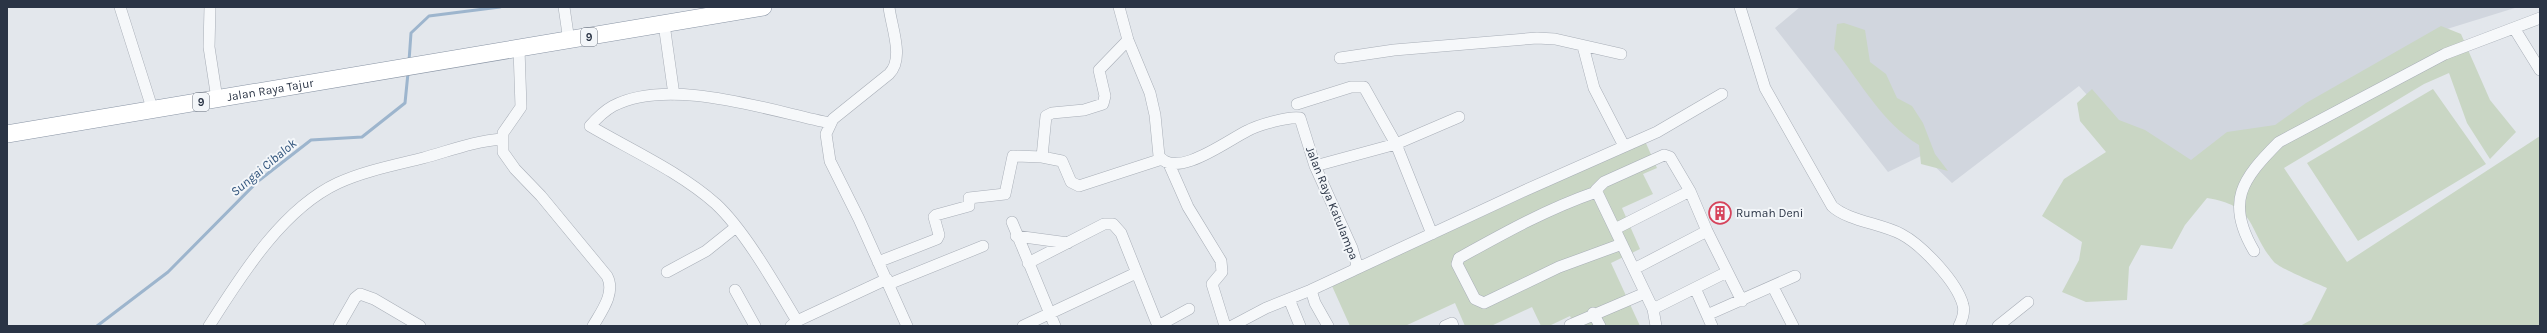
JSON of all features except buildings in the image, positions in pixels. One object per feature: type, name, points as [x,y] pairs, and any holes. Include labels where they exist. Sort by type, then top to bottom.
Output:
[{"type":"highway","name":"9","points":[[519,49],[762,7]]},
{"type":"highway","name":"Jalan Raya Tajur","points":[[7,134],[519,49]]},
{"type":"street","points":[[120,7],[152,111]]},
{"type":"street","points":[[210,7],[209,47],[217,99]]},
{"type":"street","points":[[564,7],[570,41]]},
{"type":"street","points":[[889,7],[896,50],[896,65],[889,74],[830,123],[826,134],[830,161],[888,282],[907,326]]},
{"type":"street","points":[[1119,7],[1128,40],[1150,93],[1155,115],[1158,152],[1165,162],[1188,207],[1221,261],[1222,272],[1212,284],[1225,326]]},
{"type":"street","points":[[1740,7],[1765,88],[1831,204],[1841,212],[1900,233],[1915,243],[1942,271],[1959,297],[1963,309],[1959,326]]},
{"type":"street","points":[[2254,251],[2238,218],[2241,190],[2260,161],[2279,142],[2445,54],[2540,18]]},
{"type":"street","points":[[664,24],[674,95]]},
{"type":"street","points":[[2514,28],[2540,70]]},
{"type":"street","points":[[1340,58],[1379,51],[1522,38],[1546,38],[1621,54]]},
{"type":"street","points":[[1042,157],[1046,116],[1052,113],[1091,109],[1103,104],[1105,96],[1099,70],[1128,40]]},
{"type":"street","points":[[1583,46],[1594,88],[1624,146]]},
{"type":"street","points":[[519,49],[521,107],[505,129],[502,139],[503,152],[509,161],[541,196],[609,280],[608,297],[593,326]]},
{"type":"street","points":[[1297,104],[1351,87],[1362,86],[1396,144],[1432,234]]},
{"type":"street","points":[[1356,269],[1657,132],[1722,94]]},
{"type":"street","points":[[830,123],[732,100],[674,95],[628,100],[607,110],[590,126],[691,186],[717,205],[736,227],[794,323],[888,282],[984,246]]},
{"type":"street","name":"Jalan Raya Katulampa","points":[[1165,162],[1178,164],[1199,157],[1254,128],[1298,117],[1301,118],[1315,166],[1353,253],[1356,269],[1232,326]]},
{"type":"street","points":[[1315,166],[1396,144],[1459,117]]},
{"type":"street","points":[[209,326],[265,245],[293,216],[327,189],[364,174],[469,143],[502,139]]},
{"type":"street","points":[[1656,326],[1653,309],[1596,192],[1597,186],[1604,182],[1666,154],[1672,160],[1690,191],[1707,231],[1742,301]]},
{"type":"street","points":[[878,262],[937,239],[939,235],[936,215],[969,206],[969,198],[1005,194],[1013,156],[1042,157],[1062,161],[1071,182],[1080,186],[1092,184],[1165,162]]},
{"type":"street","points":[[1615,229],[1690,191]]},
{"type":"street","points":[[1596,192],[1555,207],[1513,228],[1459,258],[1458,264],[1476,299],[1484,303],[1559,266],[1622,244]]},
{"type":"street","points":[[1012,222],[1016,236],[1055,326]]},
{"type":"street","points":[[1028,263],[1068,244],[1104,224],[1112,224],[1119,229],[1158,326],[1189,308]]},
{"type":"street","points":[[666,272],[706,251],[736,227]]},
{"type":"street","points":[[1634,269],[1707,231]]},
{"type":"street","points":[[1016,236],[1068,244]]},
{"type":"street","points":[[1653,309],[1727,272]]},
{"type":"street","points":[[1023,326],[1136,273]]},
{"type":"street","points":[[1707,315],[1742,301],[1795,276]]},
{"type":"street","points":[[1773,287],[1793,326]]},
{"type":"street","points":[[1695,288],[1712,326]]},
{"type":"street","points":[[735,290],[755,326]]},
{"type":"street","points":[[1311,290],[1328,326]]},
{"type":"street","points":[[1570,325],[1594,313],[1644,293]]},
{"type":"street","points":[[339,326],[360,294],[374,299],[420,326]]},
{"type":"street","points":[[1288,299],[1300,326]]},
{"type":"street","points":[[1998,326],[2028,302]]},
{"type":"street","points":[[1594,313],[1600,326]]},
{"type":"shaded area","points":[[1800,7],[2518,7],[2447,29],[2269,135],[2165,182],[2079,86],[1952,183],[1923,155],[1888,172],[1775,28]]},
{"type":"green space","points":[[1844,23],[1865,30],[1870,62],[1886,74],[1897,98],[1912,106],[1923,123],[1935,154],[1948,171],[1921,164],[1919,145],[1894,125],[1872,101],[1834,49],[1837,24]]},
{"type":"green space","points":[[2441,26],[2461,34],[2490,100],[2516,132],[2490,159],[2467,123],[2449,73],[2424,84],[2284,168],[2347,262],[2540,136],[2540,326],[2300,326],[2311,320],[2327,288],[2291,272],[2274,262],[2265,250],[2250,221],[2243,213],[2235,207],[2223,202],[2207,198],[2185,225],[2172,249],[2141,245],[2129,267],[2127,300],[2086,302],[2062,292],[2079,260],[2082,242],[2042,216],[2064,179],[2106,152],[2080,121],[2077,103],[2092,89],[2119,120],[2145,130],[2191,160],[2227,132],[2275,125],[2306,103]]},
{"type":"green space","points":[[2433,89],[2486,164],[2358,241],[2307,163]]},
{"type":"green space","points":[[1645,141],[1657,168],[1643,174],[1653,194],[1622,208],[1640,249],[1611,263],[1640,326],[1575,326],[1570,316],[1549,326],[1541,326],[1532,307],[1491,326],[1465,326],[1455,303],[1405,326],[1350,326],[1332,286]]},
{"type":"waterway","name":"Sungai Cibalok","points":[[409,61],[411,33],[429,16],[500,7]]},
{"type":"waterway","name":"Sungai Cibalok","points":[[97,326],[168,272],[257,182],[311,140],[362,137],[405,103],[408,73]]},
{"type":"place","name":"Rumah Deni","points":[[1720,213]]}]
